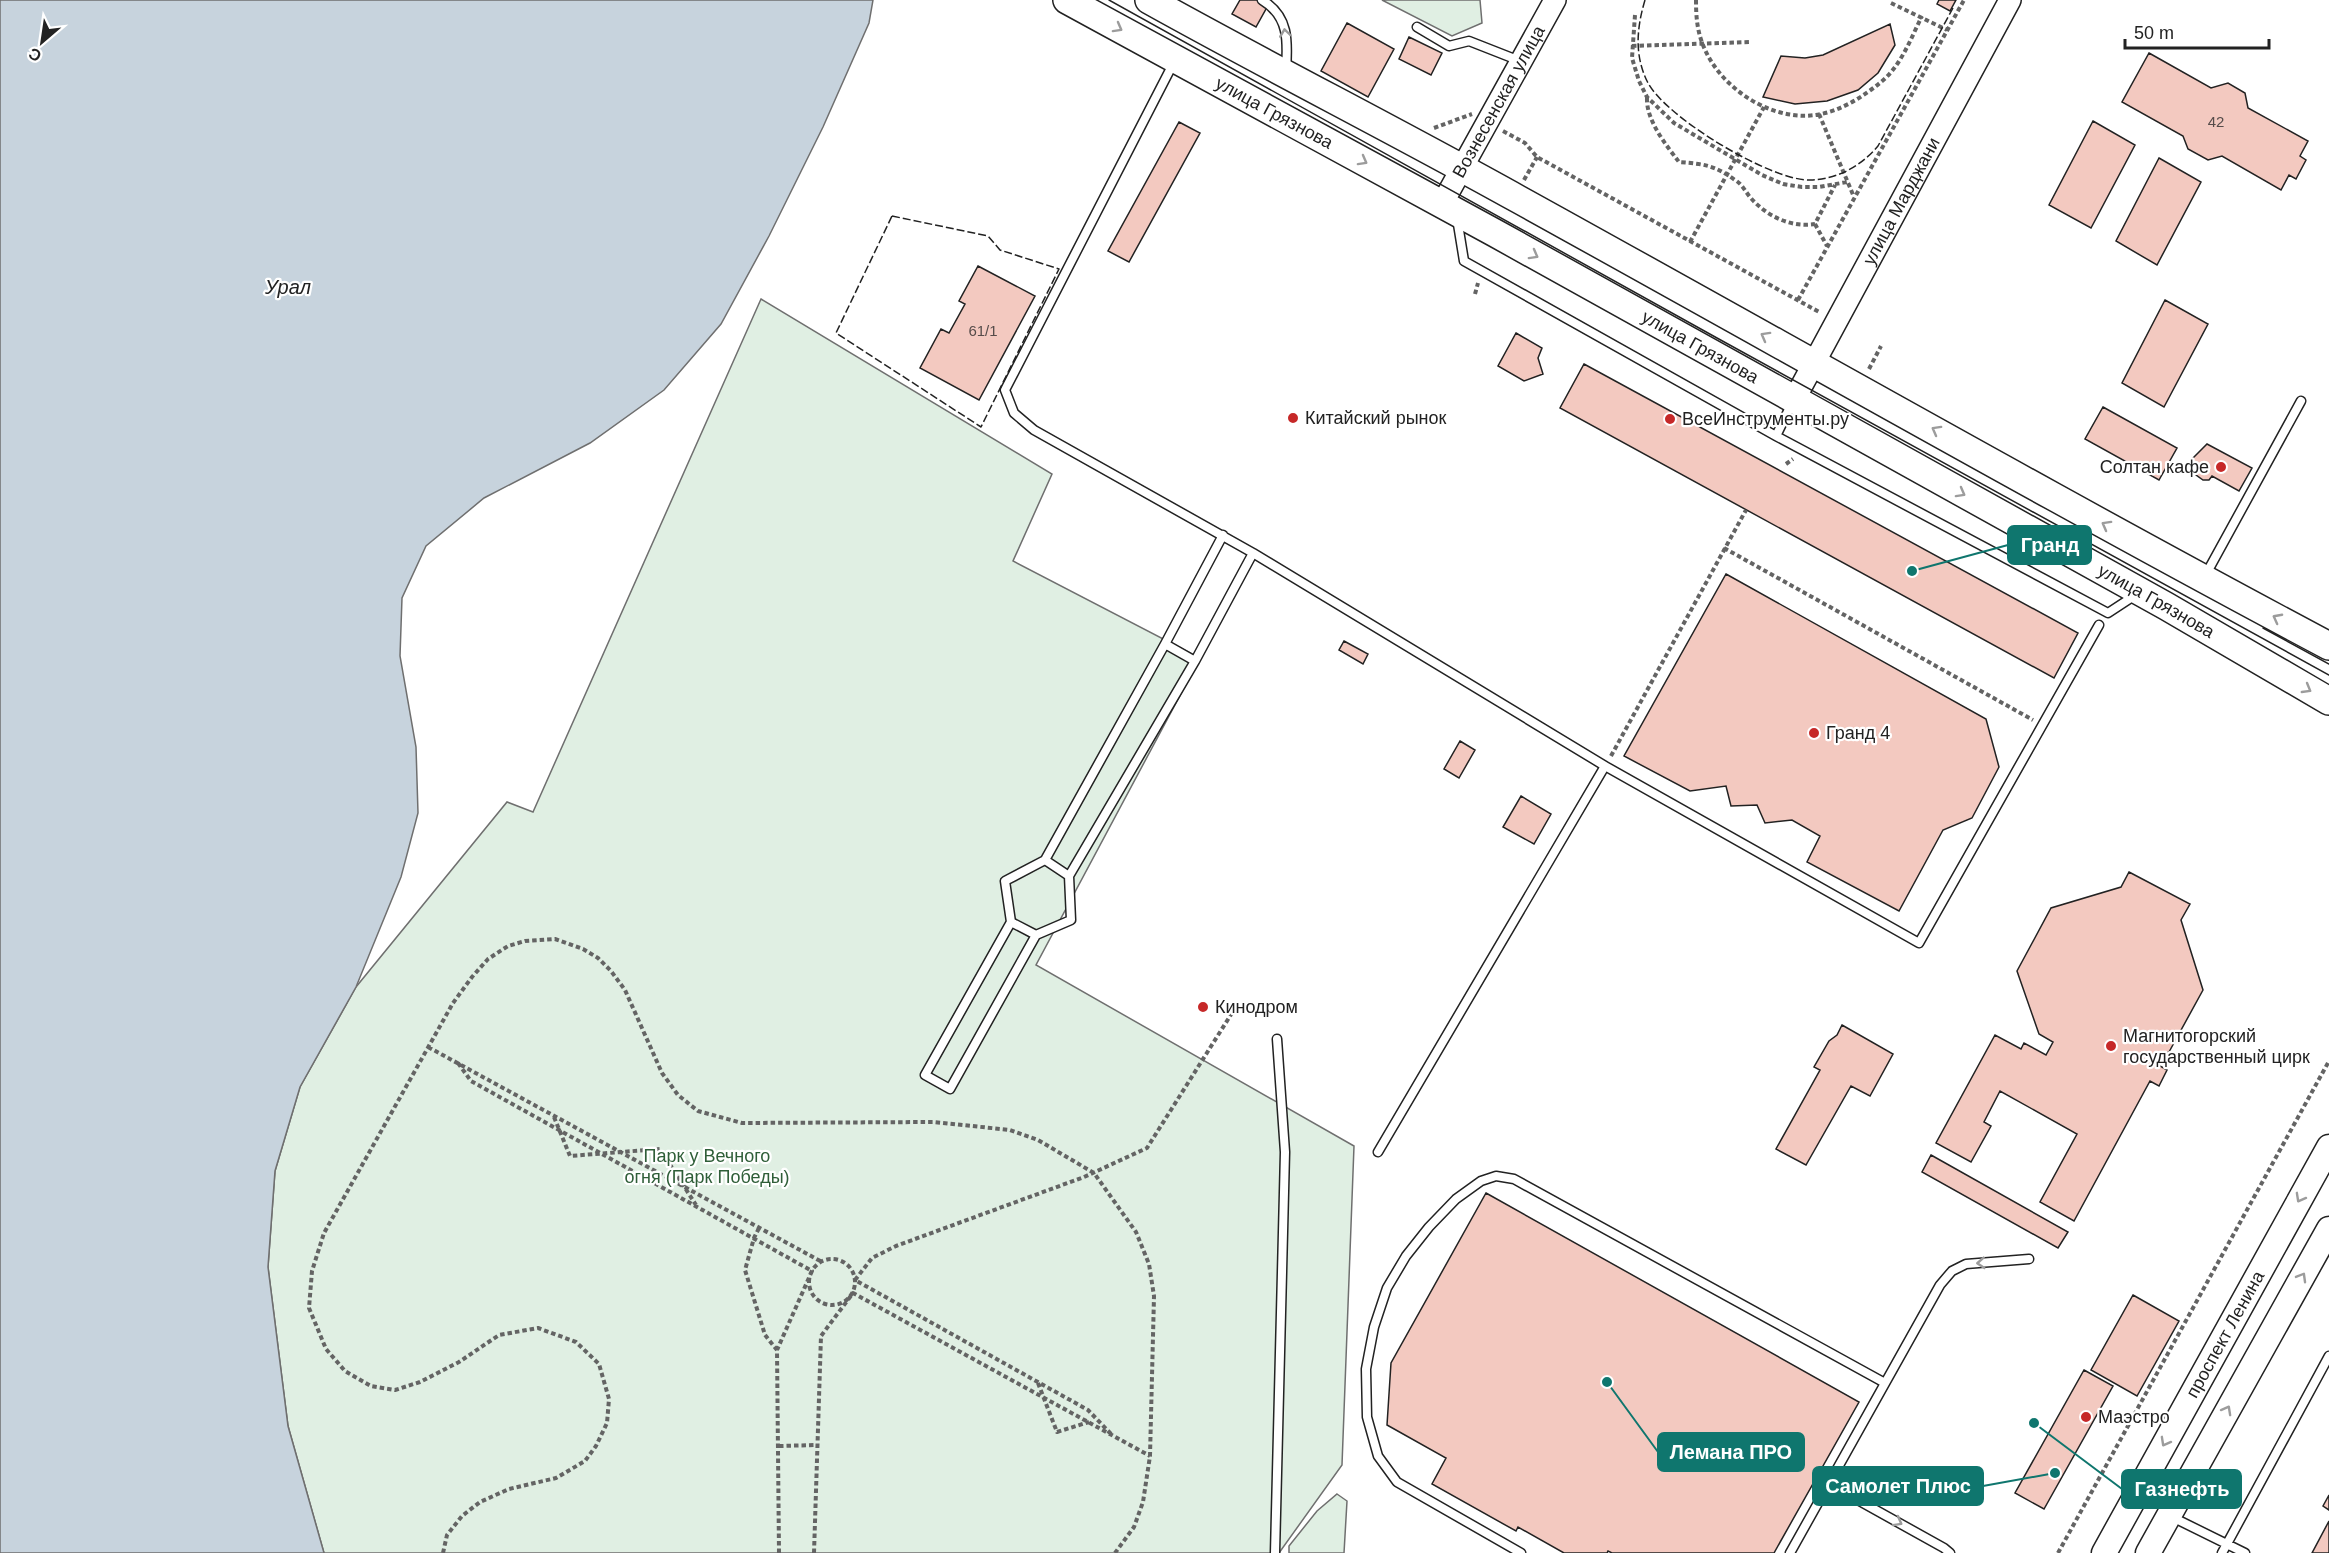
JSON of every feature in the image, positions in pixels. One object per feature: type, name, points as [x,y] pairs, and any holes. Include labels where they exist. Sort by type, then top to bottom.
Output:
[{"type":"main road","name":"улица Грязнова","points":[[1067,0],[1449,208],[2140,592],[2329,701]]},
{"type":"main road","points":[[1149,0],[1286,76],[1461,167],[2329,646]]},
{"type":"main road","name":"проспект Ленина","points":[[2104,1553],[2329,1148]]},
{"type":"main road","points":[[2148,1553],[2329,1229]]},
{"type":"street","name":"Вознесенская улица","points":[[1449,208],[1461,167],[1555,0]]},
{"type":"street","name":"улица Марджани","points":[[1794,400],[2010,0]]},
{"type":"lane","points":[[1262,0],[1273,7],[1283,23],[1287,50],[1286,76]]},
{"type":"lane","points":[[1417,27],[1449,46],[1469,41],[1520,61]]},
{"type":"lane","points":[[1176,59],[1005,390],[1014,413],[1034,430],[1223,535],[1605,765],[1919,943],[2099,625]]},
{"type":"lane","points":[[1449,208],[1464,261],[1776,436],[2108,613],[2140,592]]},
{"type":"lane","points":[[1776,436],[1794,400]]},
{"type":"lane","points":[[2204,579],[2301,401]]},
{"type":"lane","points":[[1223,535],[1045,860],[1005,881],[1011,922],[926,1075],[950,1089],[1036,935],[1071,920],[1069,876],[1195,661],[1253,553]]},
{"type":"lane","points":[[1165,644],[1195,661]]},
{"type":"lane","points":[[1378,1152],[1605,765]]},
{"type":"lane","points":[[1045,860],[1069,876]]},
{"type":"lane","points":[[1011,922],[1036,935]]},
{"type":"lane","points":[[1275,1553],[1285,1152],[1277,1039]]},
{"type":"lane","points":[[1521,1553],[1396,1482],[1378,1456],[1367,1417],[1366,1369],[1374,1327],[1387,1288],[1406,1256],[1429,1227],[1456,1198],[1481,1181],[1496,1176],[1514,1179],[1885,1383]]},
{"type":"lane","points":[[1790,1553],[1940,1285],[1952,1271],[1966,1264],[2029,1259]]},
{"type":"lane","points":[[2222,1553],[2329,1356]]},
{"type":"lane","points":[[1828,1484],[1950,1553]]},
{"type":"lane","points":[[2169,1515],[2245,1553]]},
{"type":"path","points":[[1696,0],[1696,22],[1702,44],[1708,57],[1722,75],[1743,95],[1764,107],[1794,116],[1835,110],[1859,98],[1883,81],[1901,57],[1922,16]]},
{"type":"path","points":[[1798,300],[1964,0]]},
{"type":"path","points":[[1891,3],[1947,30]]},
{"type":"path","points":[[1635,15],[1632,58],[1639,81],[1647,97],[1674,123],[1762,175],[1783,184],[1802,187],[1847,182]]},
{"type":"path","points":[[1632,46],[1750,42]]},
{"type":"path","points":[[1647,97],[1647,109],[1667,146],[1679,162],[1707,164],[1727,175],[1737,181],[1760,207],[1786,223],[1802,226],[1815,224]]},
{"type":"path","points":[[1690,242],[1764,107]]},
{"type":"path","points":[[1819,114],[1854,197]]},
{"type":"path","points":[[1499,129],[1525,143],[1537,157],[1825,315]]},
{"type":"path","points":[[1522,184],[1537,157]]},
{"type":"path","points":[[1815,224],[1835,184]]},
{"type":"path","points":[[1815,224],[1827,246]]},
{"type":"path","points":[[1865,378],[1881,346]]},
{"type":"path","points":[[1605,765],[1746,510]]},
{"type":"path","points":[[1724,548],[2042,724]]},
{"type":"path","points":[[443,1553],[447,1535],[462,1516],[480,1502],[509,1489],[556,1478],[585,1461],[596,1446],[606,1423],[609,1399],[599,1364],[576,1342],[538,1328],[499,1335],[459,1362],[430,1377],[395,1390],[371,1386],[345,1371],[326,1349],[309,1308],[312,1271],[324,1233],[453,1003],[488,959],[508,946],[525,940],[555,939],[583,949],[598,958],[611,971],[625,990],[662,1073],[678,1095],[698,1111],[742,1123],[934,1122],[1010,1130],[1038,1140],[1094,1173],[1136,1232],[1149,1264],[1154,1296],[1150,1456],[1143,1502],[1134,1527],[1115,1553]]},
{"type":"path","points":[[814,1553],[821,1336],[853,1293],[855,1280],[872,1258],[896,1246],[1094,1173],[1147,1148],[1232,1013]]},
{"type":"path","points":[[428,1047],[822,1262]]},
{"type":"path","points":[[2058,1553],[2329,1061]]},
{"type":"path","points":[[458,1063],[471,1081],[812,1272]]},
{"type":"path","points":[[554,1115],[570,1156],[660,1149],[696,1206]]},
{"type":"path","points":[[759,1228],[754,1238],[746,1270],[765,1335],[777,1350]]},
{"type":"path","points":[[779,1553],[777,1350],[812,1272],[822,1262],[840,1261],[850,1268],[855,1280],[1089,1410],[1111,1434]]},
{"type":"path","points":[[812,1272],[810,1286],[812,1293],[822,1302],[829,1305],[843,1303],[853,1293]]},
{"type":"path","points":[[853,1293],[1150,1456]]},
{"type":"path","points":[[1038,1382],[1057,1432],[1089,1422]]},
{"type":"path","points":[[779,1446],[816,1445]]},
{"type":"green space","points":[[1382,0],[1480,0],[1482,23],[1452,36]]},
{"type":"green space","name":"Парк у Вечного огня (Парк Победы)","points":[[761,299],[1052,474],[1013,561],[1200,658],[1036,965],[1354,1146],[1342,1465],[1279,1553],[324,1553],[288,1426],[268,1267],[275,1171],[300,1087],[356,987],[507,802],[533,812]]},
{"type":"green space","points":[[1337,1494],[1347,1501],[1344,1553],[1289,1553],[1289,1546],[1317,1511]]},
{"type":"water","name":"Урал","points":[[0,0],[873,0],[869,23],[823,127],[769,236],[721,324],[664,390],[590,443],[484,498],[426,546],[402,598],[400,656],[416,747],[418,813],[401,877],[356,987],[300,1087],[275,1171],[268,1267],[288,1426],[324,1553],[0,1553]]},
{"type":"building","points":[[1240,0],[1271,0],[1256,27],[1232,14]]},
{"type":"building","points":[[1939,0],[1956,0],[1950,11],[1937,4]]},
{"type":"building","points":[[1347,23],[1394,49],[1368,97],[1321,71]]},
{"type":"building","points":[[1890,24],[1895,45],[1878,73],[1858,90],[1827,101],[1795,104],[1763,97],[1781,56],[1805,58],[1823,55]]},
{"type":"building","points":[[1409,37],[1442,53],[1431,75],[1399,59]]},
{"type":"building","points":[[2149,53],[2211,88],[2228,83],[2245,93],[2248,108],[2308,141],[2300,156],[2306,160],[2296,179],[2289,175],[2281,190],[2222,156],[2208,160],[2188,149],[2183,136],[2122,102]]},
{"type":"building","points":[[2093,121],[2135,145],[2091,228],[2049,205]]},
{"type":"building","points":[[1179,122],[1200,133],[1129,262],[1108,251]]},
{"type":"building","points":[[2159,158],[2201,182],[2157,265],[2116,241]]},
{"type":"building","points":[[978,266],[1035,296],[979,400],[920,368],[941,329],[949,333],[965,304],[959,301]]},
{"type":"building","points":[[2165,300],[2208,324],[2164,407],[2122,383]]},
{"type":"building","points":[[1516,333],[1542,348],[1538,358],[1543,374],[1524,381],[1498,366]]},
{"type":"building","points":[[1584,364],[2078,633],[2054,678],[1560,408]]},
{"type":"building","points":[[2103,407],[2177,448],[2159,480],[2085,439]]},
{"type":"building","name":"Солтан кафе","points":[[2207,444],[2252,468],[2239,491],[2212,476],[2209,480],[2203,480],[2192,472],[2192,459]]},
{"type":"building","name":"Гранд 4","points":[[1726,574],[1986,719],[1999,767],[1972,818],[1943,830],[1899,911],[1807,862],[1820,836],[1792,820],[1765,823],[1757,805],[1731,806],[1726,786],[1690,791],[1624,756]]},
{"type":"building","points":[[1344,641],[1368,654],[1363,664],[1339,650]]},
{"type":"building","points":[[1460,741],[1475,750],[1459,778],[1444,769]]},
{"type":"building","points":[[1521,796],[1551,814],[1534,844],[1503,827]]},
{"type":"building","name":"Магнитогорский государственный цирк","points":[[2129,872],[2190,904],[2181,920],[2203,990],[2169,1052],[2158,1056],[2155,1063],[2167,1070],[2159,1086],[2150,1081],[2074,1221],[2040,1202],[2077,1134],[2000,1091],[1984,1122],[1991,1126],[1971,1162],[1936,1143],[1995,1035],[2021,1049],[2024,1043],[2046,1055],[2053,1042],[2039,1034],[2017,971],[2051,908],[2121,887]]},
{"type":"building","points":[[1842,1025],[1893,1054],[1870,1096],[1851,1086],[1806,1165],[1776,1149],[1820,1070],[1814,1067],[1829,1041],[1837,1035]]},
{"type":"building","points":[[1931,1155],[2068,1232],[2058,1248],[1922,1172]]},
{"type":"building","points":[[1486,1193],[1859,1402],[1774,1553],[1612,1553],[1608,1551],[1607,1553],[1564,1553],[1518,1527],[1516,1531],[1432,1484],[1446,1458],[1387,1425],[1391,1363]]},
{"type":"building","points":[[2133,1295],[2179,1321],[2137,1396],[2091,1370]]},
{"type":"building","points":[[2084,1370],[2113,1386],[2044,1509],[2015,1493]]},
{"type":"building","points":[[2329,1495],[2329,1510],[2323,1506]]},
{"type":"building","points":[[2329,1521],[2329,1553],[2312,1553]]},
{"type":"tram line","points":[[1109,0],[2329,675]]},
{"type":"tram line","points":[[2263,628],[2329,664]]},
{"type":"fence","points":[[1645,0],[1638,40],[1640,61],[1647,81],[1657,95],[1674,112],[1696,128],[1746,159],[1793,178],[1811,180],[1830,177],[1848,170],[1864,160],[1878,146],[1953,8]]},
{"type":"fence","points":[[892,216],[988,236],[1000,250],[1059,269],[981,427],[836,333],[892,216]]},
{"type":"place","name":"Китайский рынок","points":[[1293,418]]},
{"type":"place","name":"ВсеИнструменты.ру","points":[[1670,419]]},
{"type":"place","name":"Солтан кафе","points":[[2221,467]]},
{"type":"place","name":"Гранд","points":[[1912,571]]},
{"type":"place","name":"Гранд 4","points":[[1814,733]]},
{"type":"place","name":"Кинодром","points":[[1203,1007]]},
{"type":"place","name":"Магнитогорский государственный цирк","points":[[2111,1046]]},
{"type":"place","name":"Лемана ПРО","points":[[1607,1382]]},
{"type":"place","name":"Маэстро","points":[[2086,1417]]},
{"type":"place","name":"Газнефть","points":[[2034,1423]]},
{"type":"place","name":"Самолет Плюс","points":[[2055,1473]]}]
